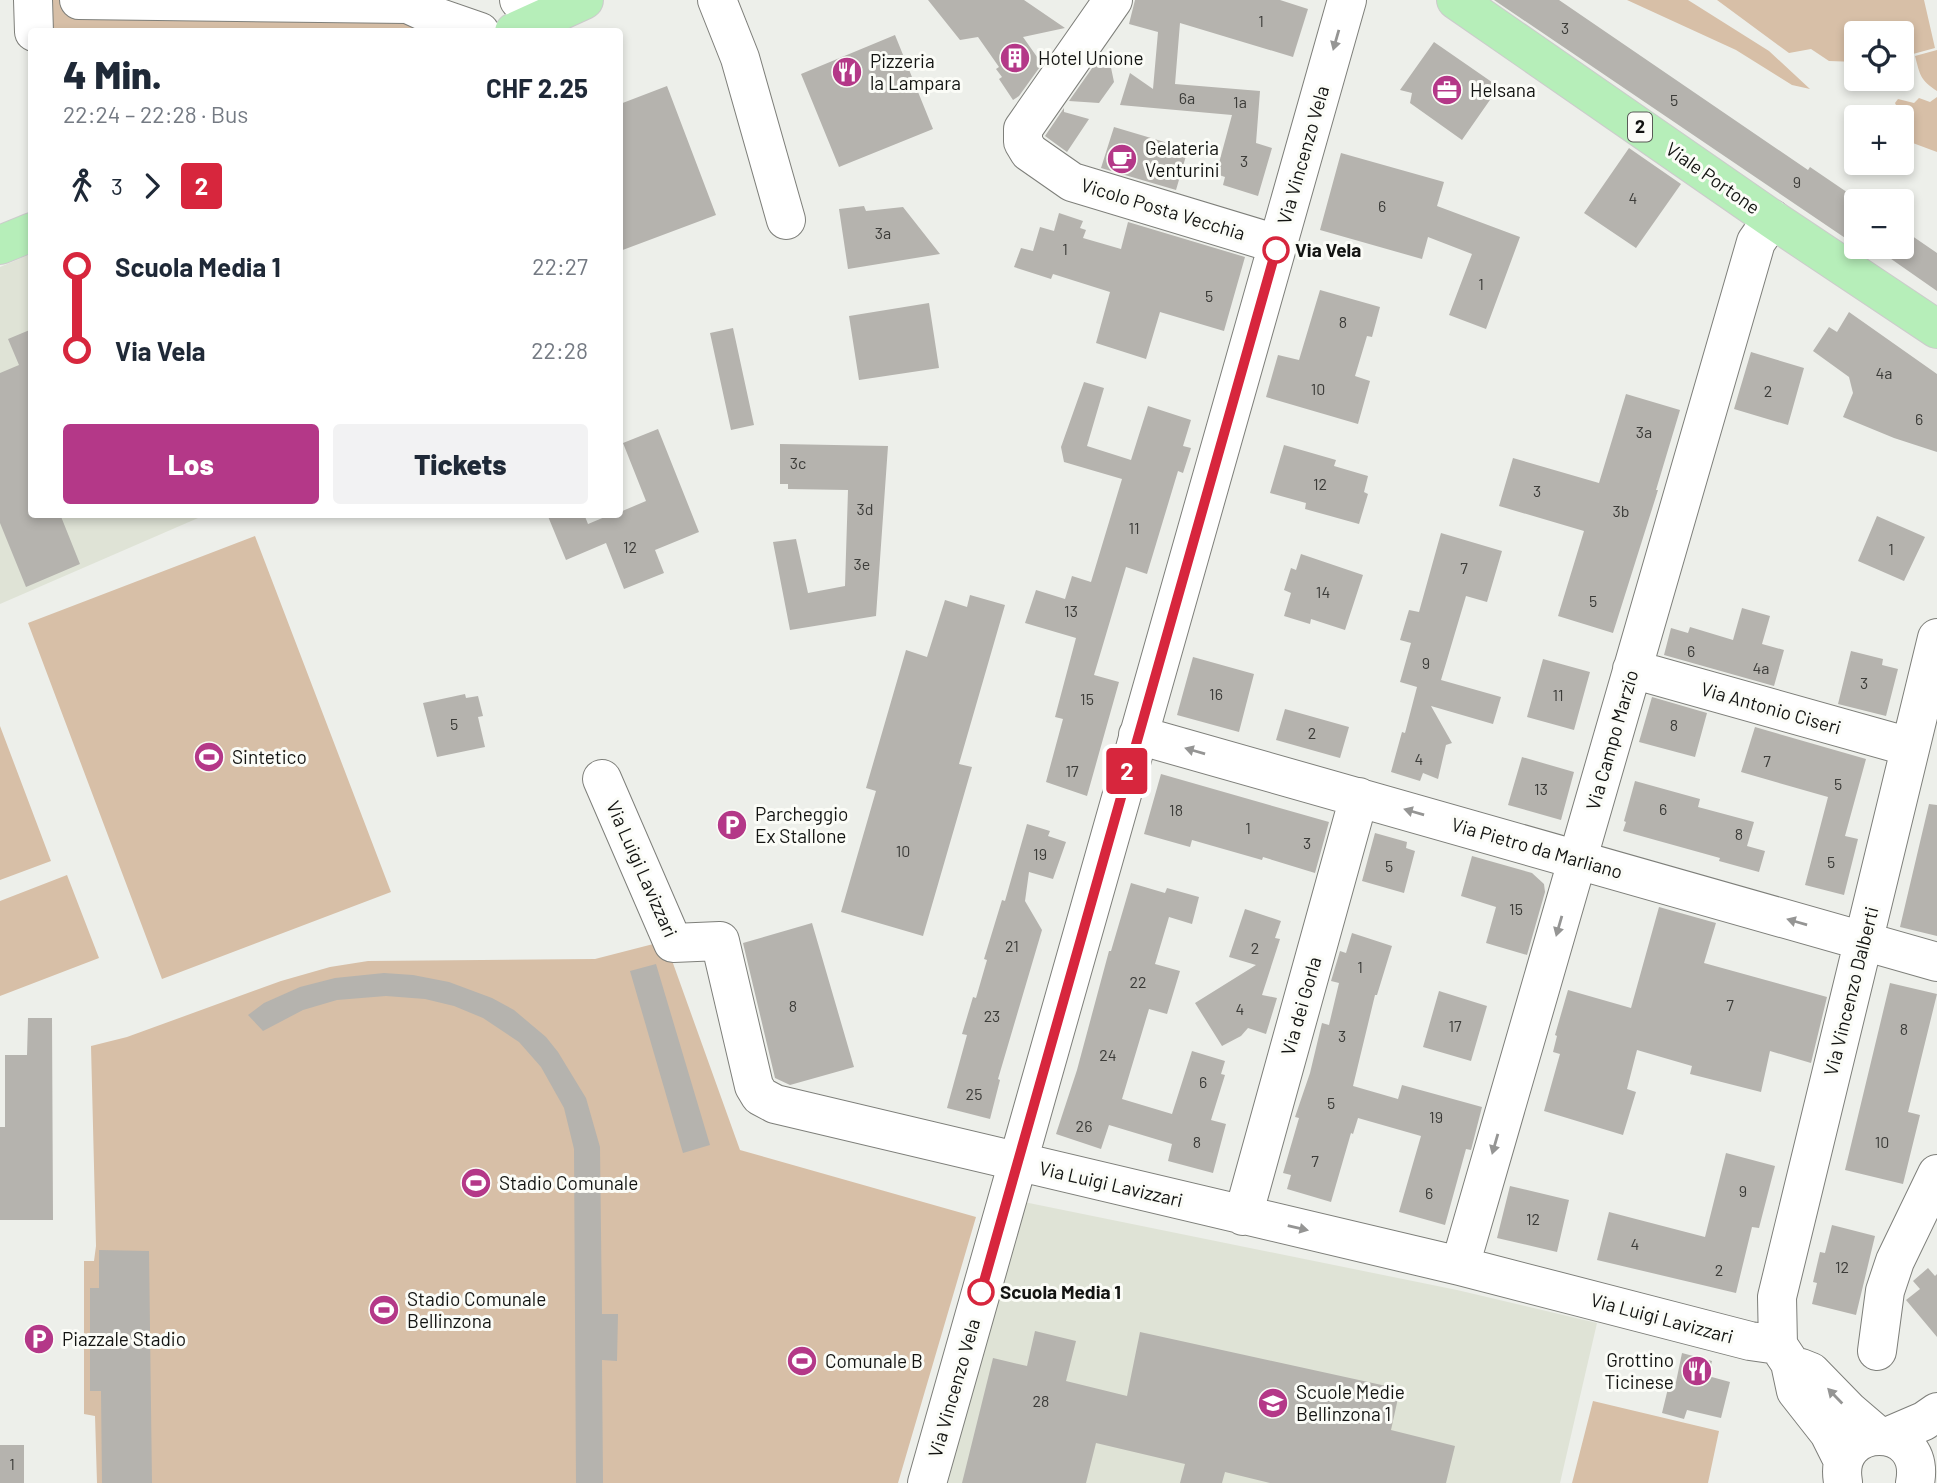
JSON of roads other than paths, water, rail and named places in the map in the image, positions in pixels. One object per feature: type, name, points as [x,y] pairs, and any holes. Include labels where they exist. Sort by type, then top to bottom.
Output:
[{"type":"main road","points":[[524,18],[584,0]]},
{"type":"main road","name":"Viale Portone","points":[[1456,0],[1772,219],[1937,328]]},
{"type":"main road","points":[[0,245],[28,234]]},
{"type":"street","points":[[33,0],[34,28]]},
{"type":"street","points":[[79,0],[414,2],[434,16],[469,28]]},
{"type":"street","points":[[717,0],[740,58],[786,220]]},
{"type":"street","name":"Vicolo Posta Vecchia","points":[[1113,0],[1023,129],[1023,142],[1030,152],[1072,181],[1277,244]]},
{"type":"street","name":"Via Vincenzo Vela","points":[[927,1483],[1348,0]]},
{"type":"street","name":"Via Campo Marzio","points":[[1460,1266],[1756,242],[1772,219]]},
{"type":"street","name":"Via Vincenzo Dalberti","points":[[1784,1354],[1777,1297],[1937,638]]},
{"type":"street","name":"Via Antonio Ciseri","points":[[1632,669],[1909,747]]},
{"type":"street","name":"Via Pietro da Marliano","points":[[1138,735],[1937,962]]},
{"type":"street","name":"Via Luigi Lavizzari","points":[[602,779],[673,943],[720,941],[754,1086],[760,1096],[775,1104],[1460,1266],[1750,1341],[1784,1354],[1811,1372],[1849,1411],[1883,1436],[1907,1447],[1920,1470]]},
{"type":"street","name":"Via dei Gorla","points":[[1243,1216],[1359,797]]},
{"type":"street","points":[[1878,1351],[1885,1291],[1895,1261],[1937,1174]]},
{"type":"street","points":[[1784,1354],[1796,1391],[1829,1433],[1841,1475]]},
{"type":"street","points":[[1841,1475],[1856,1443],[1924,1421],[1937,1412]]},
{"type":"place","name":"Hotel Unione","points":[[1015,58]]},
{"type":"place","name":"Pizzeria la Lampara","points":[[847,72]]},
{"type":"place","name":"Helsana","points":[[1447,90]]},
{"type":"place","name":"Gelateria Venturini","points":[[1122,159]]},
{"type":"place","name":"Via Vela","points":[[1276,250]]},
{"type":"place","name":"Sintetico","points":[[209,757]]},
{"type":"place","name":"Parcheggio Ex Stallone","points":[[732,825]]},
{"type":"place","name":"Stadio Comunale","points":[[476,1183]]},
{"type":"place","name":"Scuola Media 1","points":[[981,1292]]},
{"type":"place","name":"Stadio Comunale Bellinzona","points":[[384,1310]]},
{"type":"place","name":"Piazzale Stadio","points":[[39,1339]]},
{"type":"place","name":"Comunale B","points":[[802,1361]]},
{"type":"place","name":"Grottino Ticinese","points":[[1697,1371]]},
{"type":"place","name":"Scuole Medie Bellinzona 1","points":[[1273,1403]]}]
